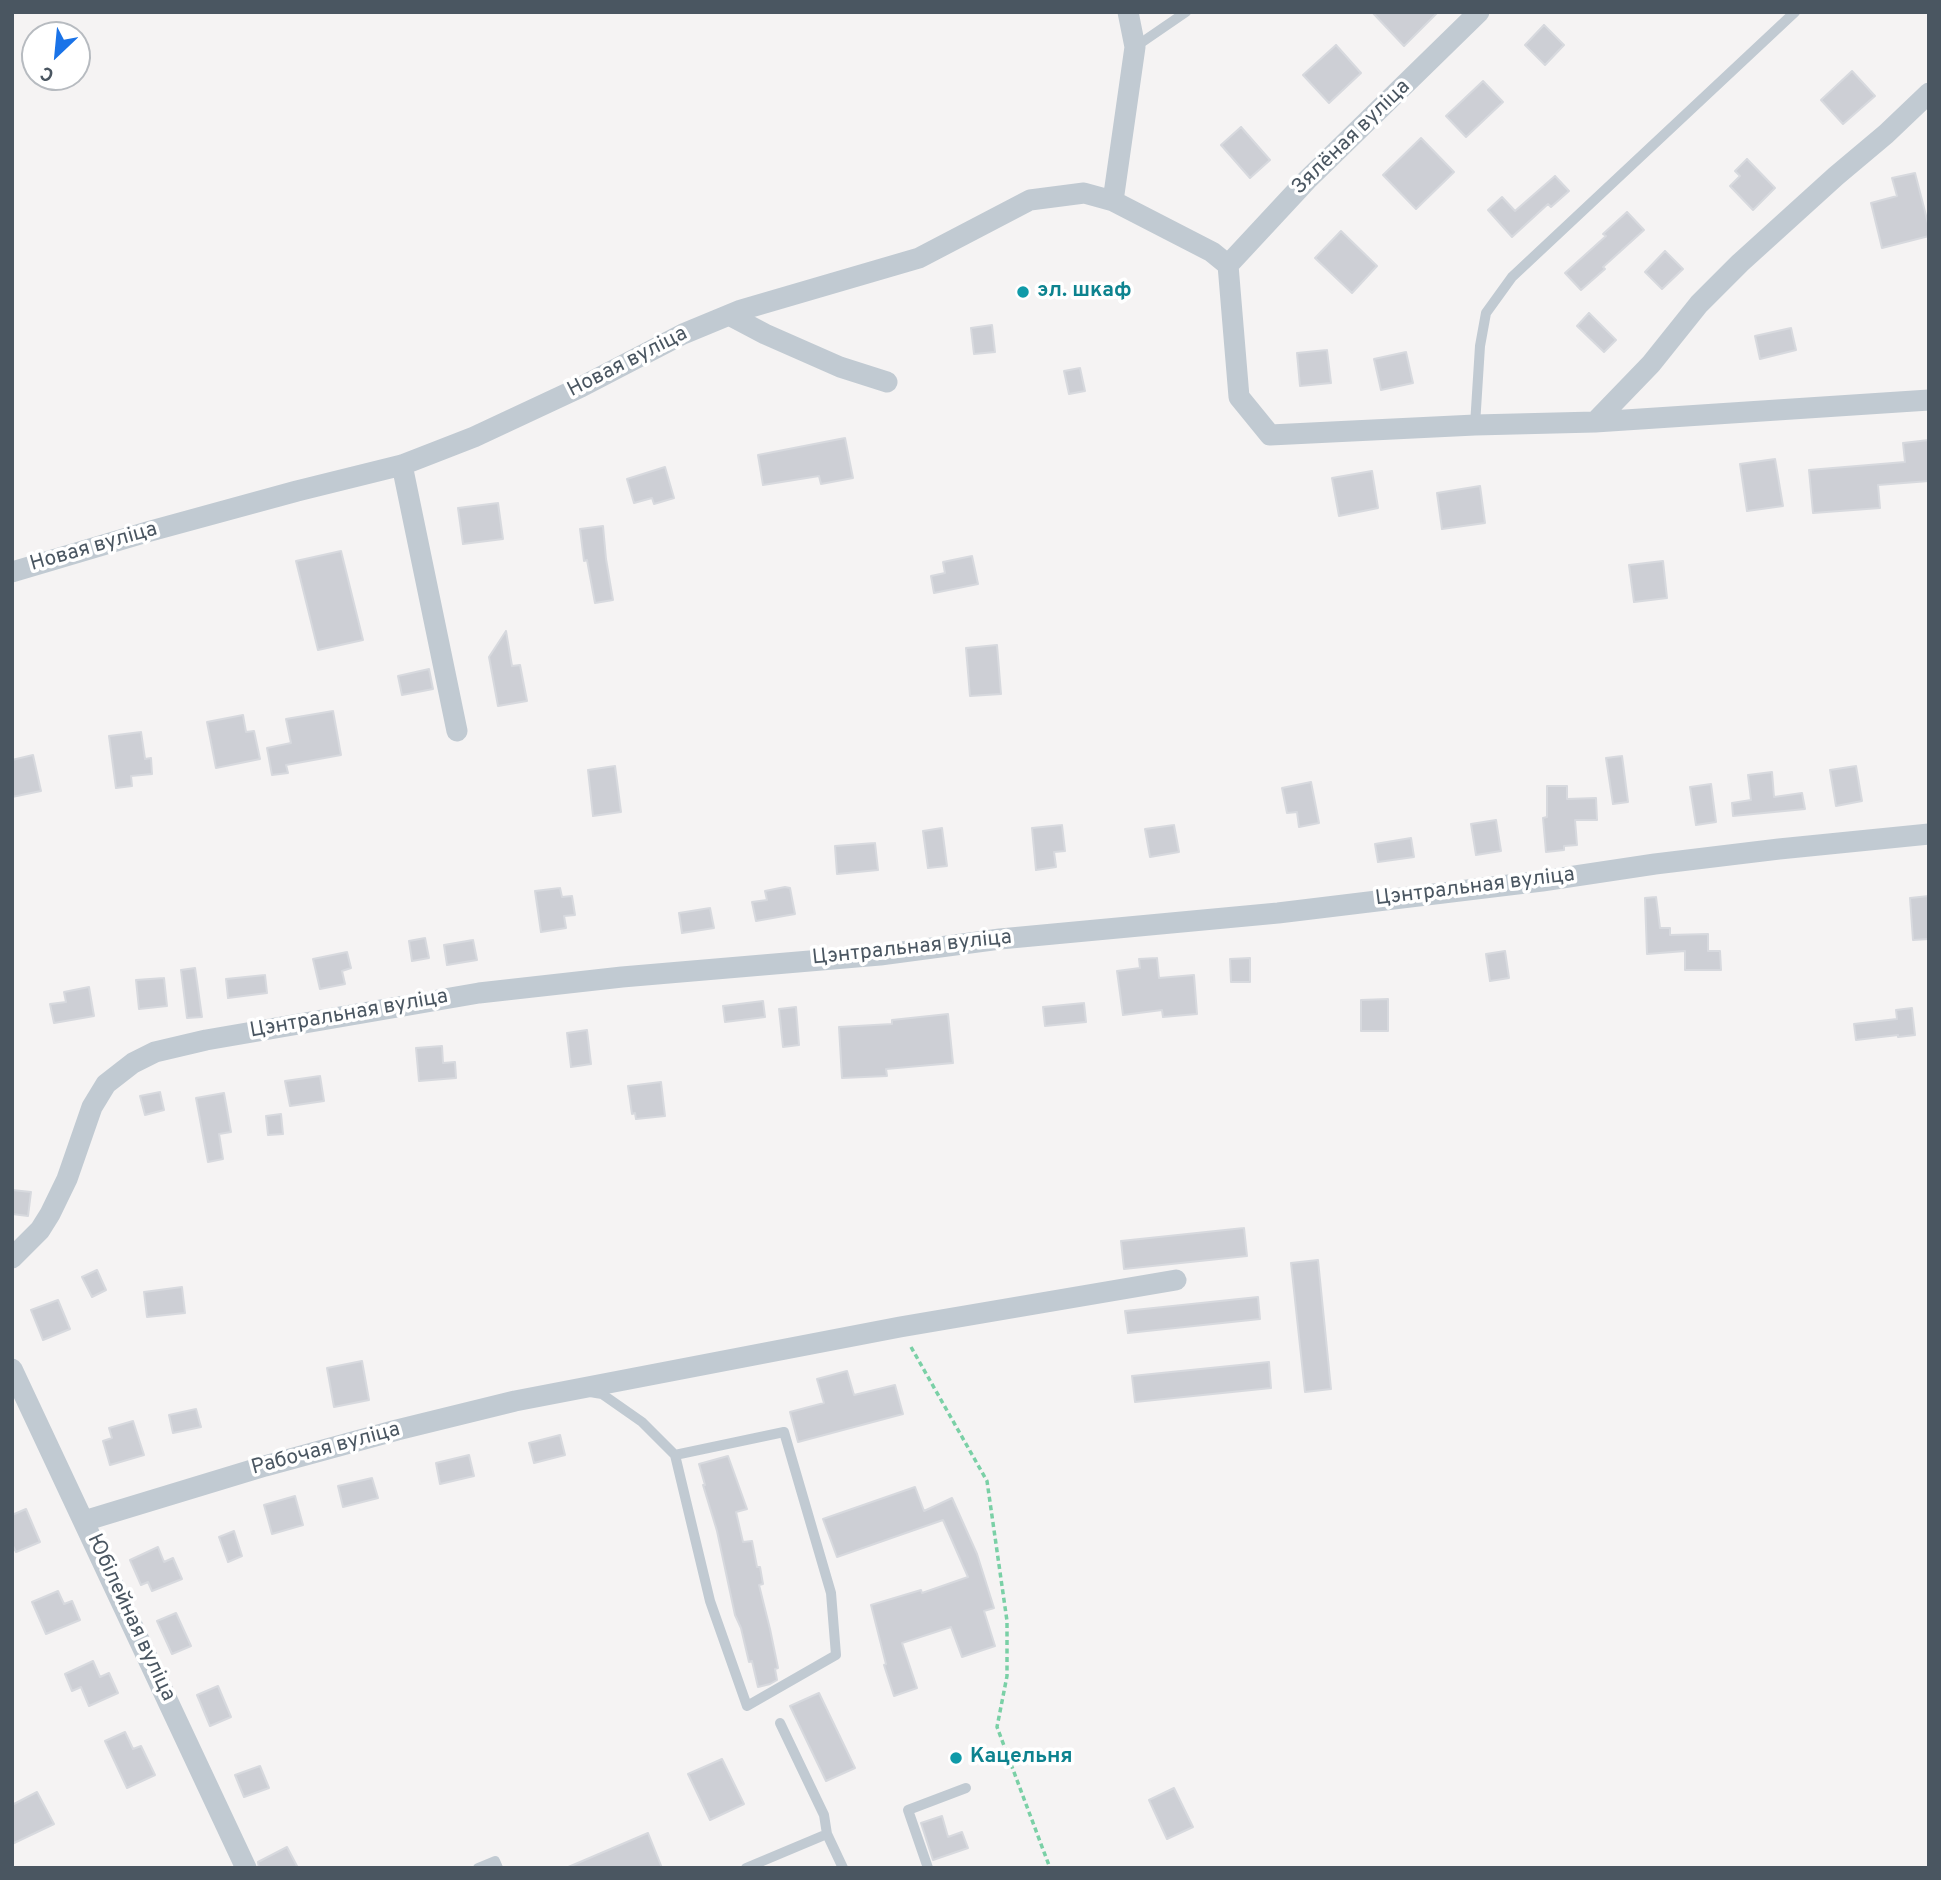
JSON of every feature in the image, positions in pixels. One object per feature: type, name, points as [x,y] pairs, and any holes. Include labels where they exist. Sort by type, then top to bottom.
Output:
[{"type":"street","points":[[1113,201],[1135,47],[1128,12]]},
{"type":"street","name":"Зялёная вуліца","points":[[1228,265],[1307,180],[1479,12]]},
{"type":"street","points":[[1595,422],[1651,364],[1699,304],[1740,263],[1929,93]]},
{"type":"street","name":"Новая вуліца","points":[[12,572],[235,508],[402,465],[474,437],[581,387],[683,334],[729,315],[919,258],[1030,200],[1084,193],[1113,201],[1212,252],[1228,265]]},
{"type":"street","points":[[1228,265],[1239,397],[1270,435],[1595,422],[1929,400]]},
{"type":"street","points":[[729,315],[840,367],[887,382]]},
{"type":"street","points":[[402,465],[457,731]]},
{"type":"street","name":"Цэнтральная вуліца","points":[[12,1258],[40,1230],[50,1213],[67,1179],[92,1107],[106,1084],[132,1063],[155,1052],[206,1040],[479,993],[635,976],[880,955],[1000,939],[1278,913],[1542,881],[1669,862],[1929,834]]},
{"type":"street","name":"Рабочая вуліца","points":[[84,1521],[384,1433],[569,1390],[900,1326],[1176,1280]]},
{"type":"street","name":"Юбілейная вуліца","points":[[12,1369],[246,1868]]},
{"type":"lane","points":[[1135,47],[1186,12]]},
{"type":"lane","points":[[1475,425],[1480,346],[1486,313],[1512,276],[1795,12]]},
{"type":"lane","points":[[569,1390],[602,1394],[642,1422],[675,1455],[710,1601],[747,1706],[836,1655],[831,1593],[784,1432],[675,1455]]},
{"type":"lane","points":[[780,1723],[824,1815],[827,1834],[843,1868]]},
{"type":"lane","points":[[928,1868],[908,1810],[966,1788]]},
{"type":"lane","points":[[746,1868],[827,1834]]},
{"type":"lane","points":[[478,1868],[495,1861],[498,1868]]},
{"type":"path","points":[[900,1326],[987,1481],[1007,1621],[1007,1676],[997,1727],[1050,1868]]},
{"type":"building","points":[[1372,12],[1438,12],[1404,46]]},
{"type":"building","points":[[1544,25],[1564,45],[1545,65],[1525,45]]},
{"type":"building","points":[[1336,45],[1361,73],[1329,103],[1303,75]]},
{"type":"building","points":[[1852,71],[1875,96],[1843,124],[1821,100]]},
{"type":"building","points":[[1483,81],[1503,102],[1466,137],[1446,116]]},
{"type":"building","points":[[1241,127],[1270,160],[1250,178],[1221,145]]},
{"type":"building","points":[[1421,138],[1454,172],[1416,209],[1383,175]]},
{"type":"building","points":[[1747,159],[1775,188],[1753,210],[1730,186],[1740,176],[1735,171]]},
{"type":"building","points":[[1915,173],[1929,236],[1882,248],[1871,203],[1897,196],[1892,178]]},
{"type":"building","points":[[1555,176],[1569,191],[1551,207],[1548,204],[1512,237],[1488,210],[1502,197],[1515,211]]},
{"type":"building","points":[[1627,212],[1644,230],[1581,290],[1565,273],[1606,236],[1603,234]]},
{"type":"building","points":[[1341,231],[1377,266],[1352,293],[1315,258]]},
{"type":"building","points":[[1665,251],[1683,269],[1662,289],[1645,272]]},
{"type":"building","points":[[1589,313],[1616,340],[1604,352],[1577,326]]},
{"type":"building","points":[[992,325],[995,352],[974,354],[971,328]]},
{"type":"building","points":[[1791,328],[1796,350],[1760,359],[1755,336]]},
{"type":"building","points":[[1327,350],[1331,383],[1300,386],[1297,353]]},
{"type":"building","points":[[1406,352],[1413,383],[1381,390],[1374,359]]},
{"type":"building","points":[[1080,368],[1085,391],[1069,394],[1064,371]]},
{"type":"building","points":[[845,438],[853,478],[821,484],[819,476],[763,485],[758,455]]},
{"type":"building","points":[[1929,440],[1929,481],[1878,485],[1880,508],[1813,513],[1809,470],[1905,462],[1903,443]]},
{"type":"building","points":[[1775,459],[1783,506],[1747,511],[1740,464]]},
{"type":"building","points":[[665,467],[674,498],[654,504],[652,498],[634,503],[627,479]]},
{"type":"building","points":[[1372,471],[1378,508],[1339,516],[1332,478]]},
{"type":"building","points":[[1480,486],[1485,523],[1442,529],[1437,493]]},
{"type":"building","points":[[498,503],[503,539],[463,544],[458,508]]},
{"type":"building","points":[[603,526],[613,600],[595,603],[587,560],[584,561],[580,529]]},
{"type":"building","points":[[341,551],[363,640],[318,650],[296,561]]},
{"type":"building","points":[[972,556],[978,584],[934,593],[931,576],[945,573],[943,562]]},
{"type":"building","points":[[1663,561],[1667,598],[1634,602],[1629,565]]},
{"type":"building","points":[[506,631],[512,666],[520,665],[527,701],[498,706],[489,657]]},
{"type":"building","points":[[997,645],[1001,694],[970,696],[966,648]]},
{"type":"building","points":[[429,669],[433,689],[402,695],[398,676]]},
{"type":"building","points":[[333,711],[341,755],[286,765],[288,773],[272,775],[267,748],[291,743],[286,719]]},
{"type":"building","points":[[243,715],[246,732],[254,731],[260,759],[216,768],[207,722]]},
{"type":"building","points":[[141,732],[145,759],[151,758],[152,774],[131,776],[132,786],[116,788],[109,736]]},
{"type":"building","points":[[33,755],[41,791],[12,797],[12,760]]},
{"type":"building","points":[[1622,756],[1628,802],[1613,804],[1606,758]]},
{"type":"building","points":[[615,766],[621,812],[593,816],[588,770]]},
{"type":"building","points":[[1856,766],[1862,801],[1836,806],[1830,770]]},
{"type":"building","points":[[1772,772],[1774,797],[1802,793],[1805,809],[1733,816],[1732,803],[1751,800],[1748,775]]},
{"type":"building","points":[[1311,782],[1319,823],[1299,827],[1297,812],[1287,813],[1282,788]]},
{"type":"building","points":[[1711,784],[1716,822],[1696,825],[1690,787]]},
{"type":"building","points":[[1547,786],[1567,786],[1567,799],[1596,798],[1597,820],[1575,820],[1577,845],[1564,846],[1564,850],[1546,852],[1543,818],[1547,817]]},
{"type":"building","points":[[1496,820],[1501,851],[1476,855],[1471,824]]},
{"type":"building","points":[[1062,825],[1065,851],[1054,852],[1056,867],[1036,870],[1032,828]]},
{"type":"building","points":[[1174,825],[1179,852],[1150,857],[1145,829]]},
{"type":"building","points":[[942,828],[947,866],[928,868],[923,831]]},
{"type":"building","points":[[1411,838],[1414,857],[1378,862],[1375,844]]},
{"type":"building","points":[[875,843],[878,870],[837,874],[835,846]]},
{"type":"building","points":[[560,888],[562,897],[572,896],[575,915],[564,916],[566,928],[541,932],[535,891]]},
{"type":"building","points":[[790,888],[795,914],[756,921],[752,902],[767,900],[765,891]]},
{"type":"building","points":[[1929,896],[1929,939],[1913,940],[1910,898]]},
{"type":"building","points":[[1656,897],[1660,928],[1670,928],[1670,935],[1708,934],[1708,951],[1720,951],[1721,970],[1685,970],[1685,951],[1647,954],[1645,898]]},
{"type":"building","points":[[710,908],[714,928],[682,933],[679,913]]},
{"type":"building","points":[[425,938],[429,958],[412,961],[409,941]]},
{"type":"building","points":[[473,940],[477,960],[447,965],[444,945]]},
{"type":"building","points":[[1505,951],[1509,978],[1490,981],[1486,954]]},
{"type":"building","points":[[347,952],[351,968],[342,971],[345,984],[320,989],[313,959]]},
{"type":"building","points":[[1157,958],[1159,978],[1194,975],[1197,1014],[1163,1017],[1162,1010],[1123,1015],[1117,971],[1140,968],[1139,959]]},
{"type":"building","points":[[1250,958],[1250,982],[1231,982],[1230,959]]},
{"type":"building","points":[[195,968],[202,1017],[187,1018],[181,970]]},
{"type":"building","points":[[265,975],[267,993],[228,998],[226,979]]},
{"type":"building","points":[[164,978],[167,1006],[139,1009],[136,980]]},
{"type":"building","points":[[89,987],[94,1016],[54,1023],[50,1004],[66,1002],[64,992]]},
{"type":"building","points":[[1388,999],[1388,1031],[1361,1031],[1361,1000]]},
{"type":"building","points":[[763,1001],[765,1017],[725,1022],[723,1006]]},
{"type":"building","points":[[1084,1003],[1086,1022],[1045,1026],[1043,1007]]},
{"type":"building","points":[[796,1007],[799,1045],[783,1047],[779,1009]]},
{"type":"building","points":[[1912,1008],[1915,1035],[1856,1040],[1854,1024],[1897,1019],[1896,1010]]},
{"type":"building","points":[[948,1014],[953,1063],[886,1069],[887,1076],[842,1078],[839,1027],[892,1024],[892,1020]]},
{"type":"building","points":[[587,1030],[591,1064],[571,1067],[567,1033]]},
{"type":"building","points":[[442,1046],[443,1063],[455,1062],[456,1078],[419,1081],[416,1048]]},
{"type":"building","points":[[320,1076],[324,1101],[290,1106],[285,1081]]},
{"type":"building","points":[[661,1082],[665,1116],[636,1119],[635,1113],[632,1114],[628,1086]]},
{"type":"building","points":[[160,1092],[164,1110],[145,1115],[140,1096]]},
{"type":"building","points":[[224,1093],[231,1132],[219,1134],[223,1159],[208,1162],[196,1098]]},
{"type":"building","points":[[281,1114],[283,1134],[268,1135],[266,1116]]},
{"type":"building","points":[[12,1190],[31,1192],[28,1216],[12,1214]]},
{"type":"building","points":[[1244,1228],[1247,1256],[1124,1269],[1121,1241]]},
{"type":"building","points":[[1318,1260],[1331,1389],[1305,1392],[1291,1263]]},
{"type":"building","points":[[97,1270],[106,1290],[92,1297],[82,1277]]},
{"type":"building","points":[[182,1287],[185,1313],[147,1317],[144,1292]]},
{"type":"building","points":[[1258,1297],[1260,1319],[1128,1333],[1125,1311]]},
{"type":"building","points":[[58,1300],[70,1329],[43,1340],[31,1310]]},
{"type":"building","points":[[362,1361],[369,1400],[334,1407],[327,1368]]},
{"type":"building","points":[[1269,1362],[1271,1388],[1135,1402],[1132,1376]]},
{"type":"building","points":[[847,1371],[854,1395],[895,1385],[903,1414],[798,1442],[790,1412],[824,1403],[817,1379]]},
{"type":"building","points":[[196,1409],[201,1427],[173,1433],[169,1415]]},
{"type":"building","points":[[133,1421],[144,1455],[110,1465],[103,1441],[112,1438],[109,1428]]},
{"type":"building","points":[[560,1435],[565,1455],[534,1463],[529,1443]]},
{"type":"building","points":[[469,1455],[474,1476],[440,1484],[436,1463]]},
{"type":"building","points":[[728,1456],[747,1509],[736,1512],[743,1542],[752,1541],[757,1567],[760,1567],[763,1584],[759,1585],[778,1668],[775,1669],[777,1680],[758,1687],[752,1661],[749,1662],[735,1615],[699,1464]]},
{"type":"building","points":[[372,1478],[378,1498],[343,1507],[338,1486]]},
{"type":"building","points":[[915,1487],[924,1511],[952,1498],[977,1554],[994,1608],[984,1611],[995,1646],[962,1657],[951,1627],[902,1643],[917,1688],[894,1696],[871,1605],[921,1590],[922,1593],[968,1577],[943,1520],[837,1557],[823,1519]]},
{"type":"building","points":[[295,1496],[303,1525],[272,1534],[264,1505]]},
{"type":"building","points":[[26,1509],[40,1542],[16,1552],[12,1544],[12,1515]]},
{"type":"building","points":[[234,1531],[242,1556],[228,1562],[219,1537]]},
{"type":"building","points":[[158,1547],[164,1562],[173,1558],[182,1579],[152,1591],[148,1582],[141,1585],[130,1560]]},
{"type":"building","points":[[58,1591],[64,1604],[72,1601],[80,1620],[46,1634],[32,1602]]},
{"type":"building","points":[[176,1613],[191,1646],[172,1654],[157,1621]]},
{"type":"building","points":[[93,1661],[100,1677],[109,1673],[118,1693],[89,1706],[81,1687],[72,1691],[65,1674]]},
{"type":"building","points":[[218,1686],[231,1717],[210,1726],[197,1695]]},
{"type":"building","points":[[819,1693],[855,1768],[826,1781],[790,1706]]},
{"type":"building","points":[[125,1732],[133,1749],[141,1746],[155,1775],[127,1788],[105,1741]]},
{"type":"building","points":[[722,1759],[744,1804],[710,1820],[688,1774]]},
{"type":"building","points":[[260,1766],[269,1788],[244,1797],[235,1775]]},
{"type":"building","points":[[1174,1788],[1193,1827],[1167,1839],[1149,1800]]},
{"type":"building","points":[[37,1792],[54,1824],[12,1844],[12,1805]]},
{"type":"building","points":[[942,1816],[948,1837],[962,1832],[968,1848],[933,1860],[921,1823]]},
{"type":"building","points":[[648,1833],[662,1868],[566,1868]]},
{"type":"building","points":[[287,1847],[298,1868],[259,1868],[258,1862]]},
{"type":"place","name":"эл. шкаф","points":[[1023,292]]},
{"type":"place","name":"Кацельня","points":[[956,1758]]}]
